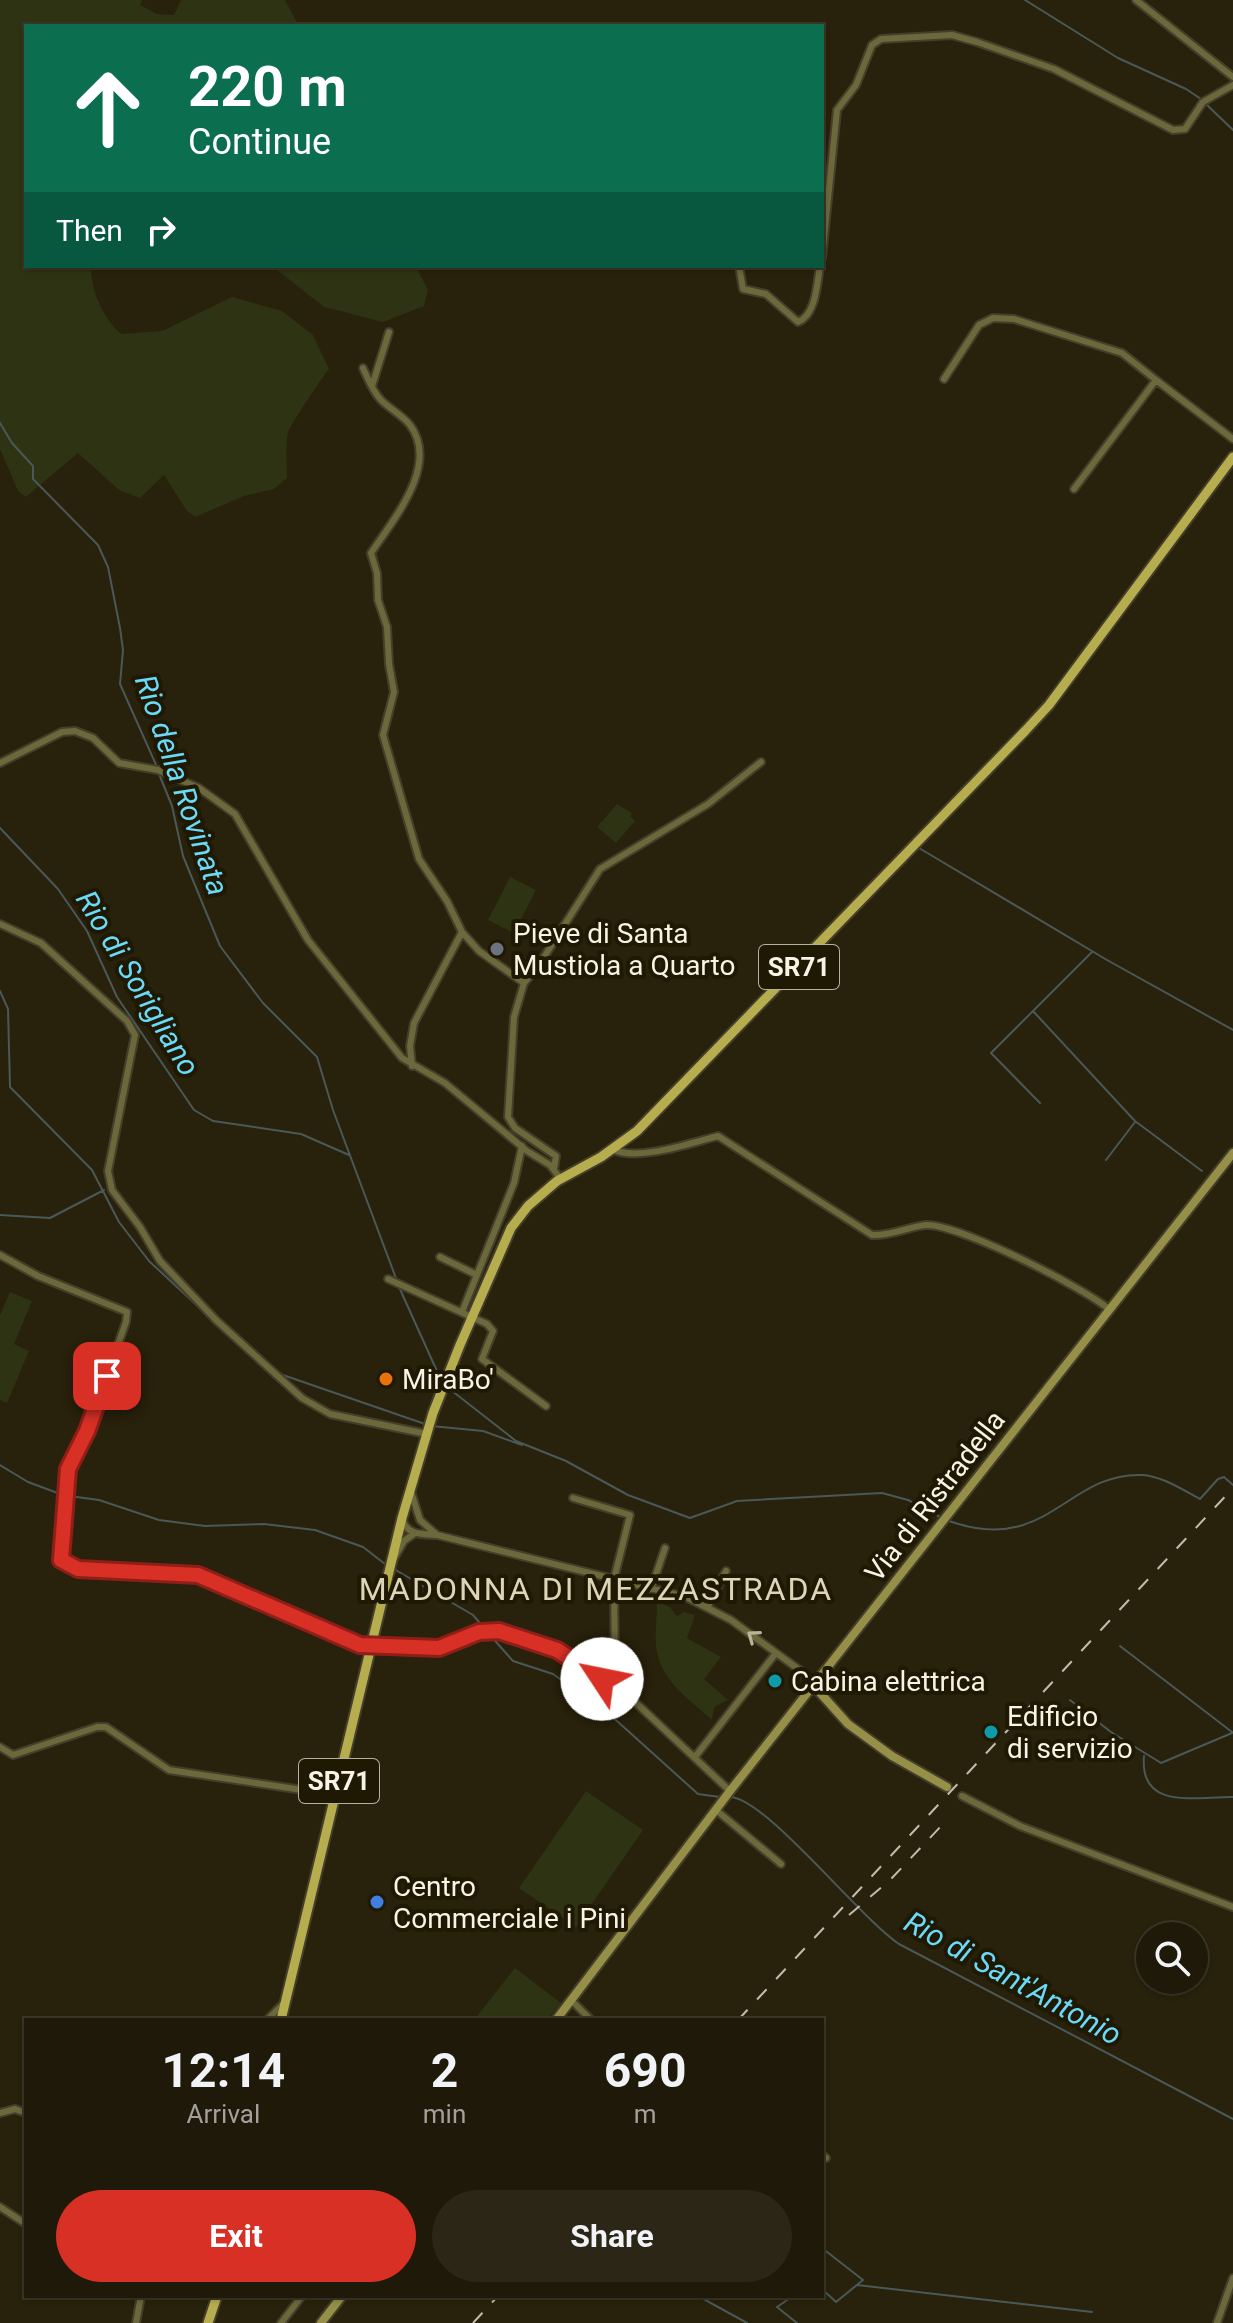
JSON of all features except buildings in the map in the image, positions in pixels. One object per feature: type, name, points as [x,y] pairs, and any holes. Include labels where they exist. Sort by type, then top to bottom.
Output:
[{"type":"main road","name":"SR71","points":[[282,2018],[410,1489],[427,1434],[511,1228],[557,1174],[612,1149],[637,1131],[1025,731],[1049,705],[1233,457]]},
{"type":"main road","points":[[208,2323],[216,2298]]},
{"type":"street","points":[[1136,0],[1233,77]]},
{"type":"street","points":[[824,238],[837,110],[856,85],[872,45],[881,39],[952,35],[977,42],[1054,69],[1173,130],[1185,129],[1203,102],[1233,85]]},
{"type":"street","points":[[739,268],[743,289],[774,299],[798,322],[808,316],[820,268]]},
{"type":"street","points":[[944,379],[979,325],[993,318],[1014,319],[1122,353],[1233,439]]},
{"type":"street","points":[[372,386],[389,332]]},
{"type":"street","points":[[363,368],[380,399],[407,421],[420,445],[418,471],[397,514],[371,553],[377,573],[378,600],[387,627],[394,692],[383,735],[419,859],[447,901],[462,932],[479,951],[524,983]]},
{"type":"street","points":[[1074,489],[1156,380]]},
{"type":"street","points":[[0,763],[62,732],[75,731],[93,738],[119,763],[158,770],[199,788],[235,814],[308,940],[402,1058],[445,1083],[557,1174]]},
{"type":"street","points":[[557,1174],[556,1156],[515,1128],[508,1117],[514,1017],[524,983],[539,965],[600,869],[708,804],[761,762]]},
{"type":"street","points":[[0,924],[41,943],[127,1021],[135,1035],[108,1171],[112,1190],[140,1227],[160,1261],[216,1320],[302,1398],[330,1414],[427,1434]]},
{"type":"street","points":[[412,1066],[410,1046],[414,1023],[462,932]]},
{"type":"street","points":[[612,1149],[635,1154],[718,1136],[872,1235],[887,1236],[928,1225],[949,1231],[987,1243],[1069,1283],[1093,1295],[1110,1310]]},
{"type":"street","points":[[462,1312],[514,1183],[522,1146]]},
{"type":"street","name":"Via di Ristradella","points":[[558,2018],[730,1791],[1233,1153]]},
{"type":"street","points":[[0,1255],[38,1276],[127,1312],[87,1431],[68,1469],[61,1560],[78,1569],[198,1575],[360,1645],[439,1648],[479,1632],[494,1630],[557,1650],[602,1679],[608,1688],[618,1686]]},
{"type":"street","points":[[440,1257],[477,1275]]},
{"type":"street","points":[[388,1279],[473,1317],[493,1331],[482,1359],[546,1406]]},
{"type":"street","points":[[410,1489],[420,1520],[437,1535]]},
{"type":"street","points":[[573,1498],[630,1515],[614,1579],[615,1671],[621,1678],[618,1686]]},
{"type":"street","points":[[420,1520],[402,1518],[405,1526],[415,1533],[437,1535],[614,1579],[686,1597],[708,1606],[801,1671],[848,1724],[892,1756],[947,1787]]},
{"type":"street","points":[[392,1560],[404,1541],[415,1533]]},
{"type":"street","points":[[651,1589],[665,1548]]},
{"type":"street","points":[[708,1606],[726,1571]]},
{"type":"street","points":[[695,1757],[776,1653]]},
{"type":"street","points":[[602,1679],[607,1672],[615,1671]]},
{"type":"street","points":[[618,1686],[730,1791]]},
{"type":"street","points":[[0,1747],[13,1755],[97,1727],[106,1727],[169,1770],[336,1795]]},
{"type":"street","points":[[962,1796],[1020,1826],[1233,1907]]},
{"type":"street","points":[[716,1810],[781,1864]]},
{"type":"street","points":[[571,2000],[589,2018]]},
{"type":"street","points":[[269,2018],[286,2002]]},
{"type":"street","points":[[0,2113],[15,2109],[24,2112]]},
{"type":"street","points":[[0,2207],[24,2223]]},
{"type":"street","points":[[1217,2323],[1233,2278]]},
{"type":"street","points":[[136,2323],[141,2298]]},
{"type":"street","points":[[281,2323],[300,2298]]},
{"type":"street","points":[[321,2323],[340,2298]]},
{"type":"green space","points":[[0,0],[142,0],[140,5],[157,14],[174,15],[181,0],[285,0],[298,24],[24,24],[24,268],[92,268],[99,303],[122,334],[162,331],[232,297],[282,311],[313,335],[329,369],[288,433],[287,478],[274,489],[244,496],[195,517],[187,511],[164,475],[140,498],[119,490],[78,453],[26,497],[18,491],[0,449]]},
{"type":"green space","points":[[275,268],[417,268],[428,290],[424,306],[383,322],[324,307]]},
{"type":"green space","points":[[617,804],[632,813],[630,816],[635,821],[616,843],[597,827]]},
{"type":"green space","points":[[510,877],[536,890],[514,933],[488,920]]},
{"type":"green space","points":[[10,1292],[32,1301],[14,1344],[29,1351],[7,1403],[0,1400],[0,1315]]},
{"type":"green space","points":[[657,1602],[670,1607],[677,1616],[684,1612],[695,1615],[687,1638],[721,1657],[704,1679],[728,1700],[714,1707],[712,1720],[676,1688],[663,1669],[656,1646]]},
{"type":"green space","points":[[586,1791],[643,1830],[576,1927],[519,1888]]},
{"type":"green space","points":[[515,1968],[561,2003],[549,2018],[476,2018]]},
{"type":"waterway","points":[[1025,0],[1118,58],[1201,99]]},
{"type":"waterway","points":[[1207,105],[1233,130]]},
{"type":"waterway","name":"Rio della Rovinata","points":[[0,423],[12,443],[33,466],[33,479],[98,545],[108,567],[120,628],[123,650],[120,684],[157,767]]},
{"type":"waterway","name":"Rio della Rovinata","points":[[159,774],[172,806],[183,856],[220,946],[263,1003],[317,1057],[333,1110],[397,1281]]},
{"type":"waterway","name":"Rio di Sorigliano","points":[[0,828],[58,889],[87,931],[117,997],[194,1110],[213,1121],[301,1134],[349,1155]]},
{"type":"waterway","points":[[919,848],[1107,960],[1233,1030]]},
{"type":"waterway","points":[[1040,1103],[991,1053],[1092,952]]},
{"type":"waterway","points":[[0,991],[8,1009],[10,1087],[92,1170],[119,1222],[149,1261],[263,1367]]},
{"type":"waterway","points":[[1033,1011],[1135,1121],[1202,1171]]},
{"type":"waterway","points":[[1106,1160],[1135,1122]]},
{"type":"waterway","points":[[0,1215],[50,1218],[104,1190]]},
{"type":"waterway","points":[[399,1287],[441,1380]]},
{"type":"waterway","points":[[280,1374],[425,1424]]},
{"type":"waterway","points":[[447,1387],[516,1441],[566,1461],[628,1495],[690,1518],[737,1501],[882,1493],[908,1500],[940,1517]]},
{"type":"waterway","points":[[431,1426],[483,1431],[522,1445]]},
{"type":"waterway","name":"Rio di Sant'Antonio","points":[[0,1465],[28,1482],[63,1495]]},
{"type":"waterway","points":[[949,1521],[982,1529],[1010,1528],[1033,1521],[1094,1486],[1116,1478],[1150,1476],[1200,1499],[1218,1479],[1224,1477],[1233,1485]]},
{"type":"waterway","name":"Rio di Sant'Antonio","points":[[69,1496],[99,1500],[159,1520],[205,1526],[264,1524],[315,1530],[363,1547],[385,1564]]},
{"type":"waterway","name":"Rio di Sant'Antonio","points":[[394,1569],[473,1615],[485,1629]]},
{"type":"waterway","name":"Rio di Sant'Antonio","points":[[489,1634],[513,1661],[553,1674],[607,1712],[698,1794],[720,1797]]},
{"type":"waterway","points":[[1120,1646],[1232,1732]]},
{"type":"waterway","points":[[1070,1700],[1111,1732],[1161,1763],[1232,1733]]},
{"type":"waterway","points":[[1144,1756],[1145,1774],[1151,1786],[1161,1793],[1189,1798],[1233,1797]]},
{"type":"waterway","name":"Rio di Sant'Antonio","points":[[731,1797],[747,1803],[767,1817],[899,1944],[1233,2119]]},
{"type":"waterway","points":[[824,2250],[863,2280],[836,2302],[824,2291]]},
{"type":"waterway","points":[[857,2285],[1092,2312]]},
{"type":"waterway","points":[[702,2298],[747,2323]]},
{"type":"waterway","points":[[790,2298],[777,2307],[797,2323]]},
{"type":"railway","points":[[740,2018],[1233,1488]]},
{"type":"railway","points":[[849,1915],[891,1879],[944,1823]]},
{"type":"railway","points":[[473,2323],[496,2298]]},
{"type":"place","name":"Pieve di Santa Mustiola a Quarto","points":[[497,949]]},
{"type":"place","name":"MiraBo'","points":[[386,1379]]},
{"type":"place","name":"Cabina elettrica","points":[[775,1681]]},
{"type":"place","name":"Edificio di servizio","points":[[991,1732]]},
{"type":"place","name":"Centro Commerciale i Pini","points":[[377,1902]]},
{"type":"district","name":"MADONNA DI MEZZASTRADA","points":[[596,1589]]},
{"type":"route","points":[[107,1376],[87,1431],[68,1469],[61,1560],[78,1569],[198,1575],[360,1645],[439,1648],[479,1632],[499,1631],[557,1650],[602,1679]]}]
